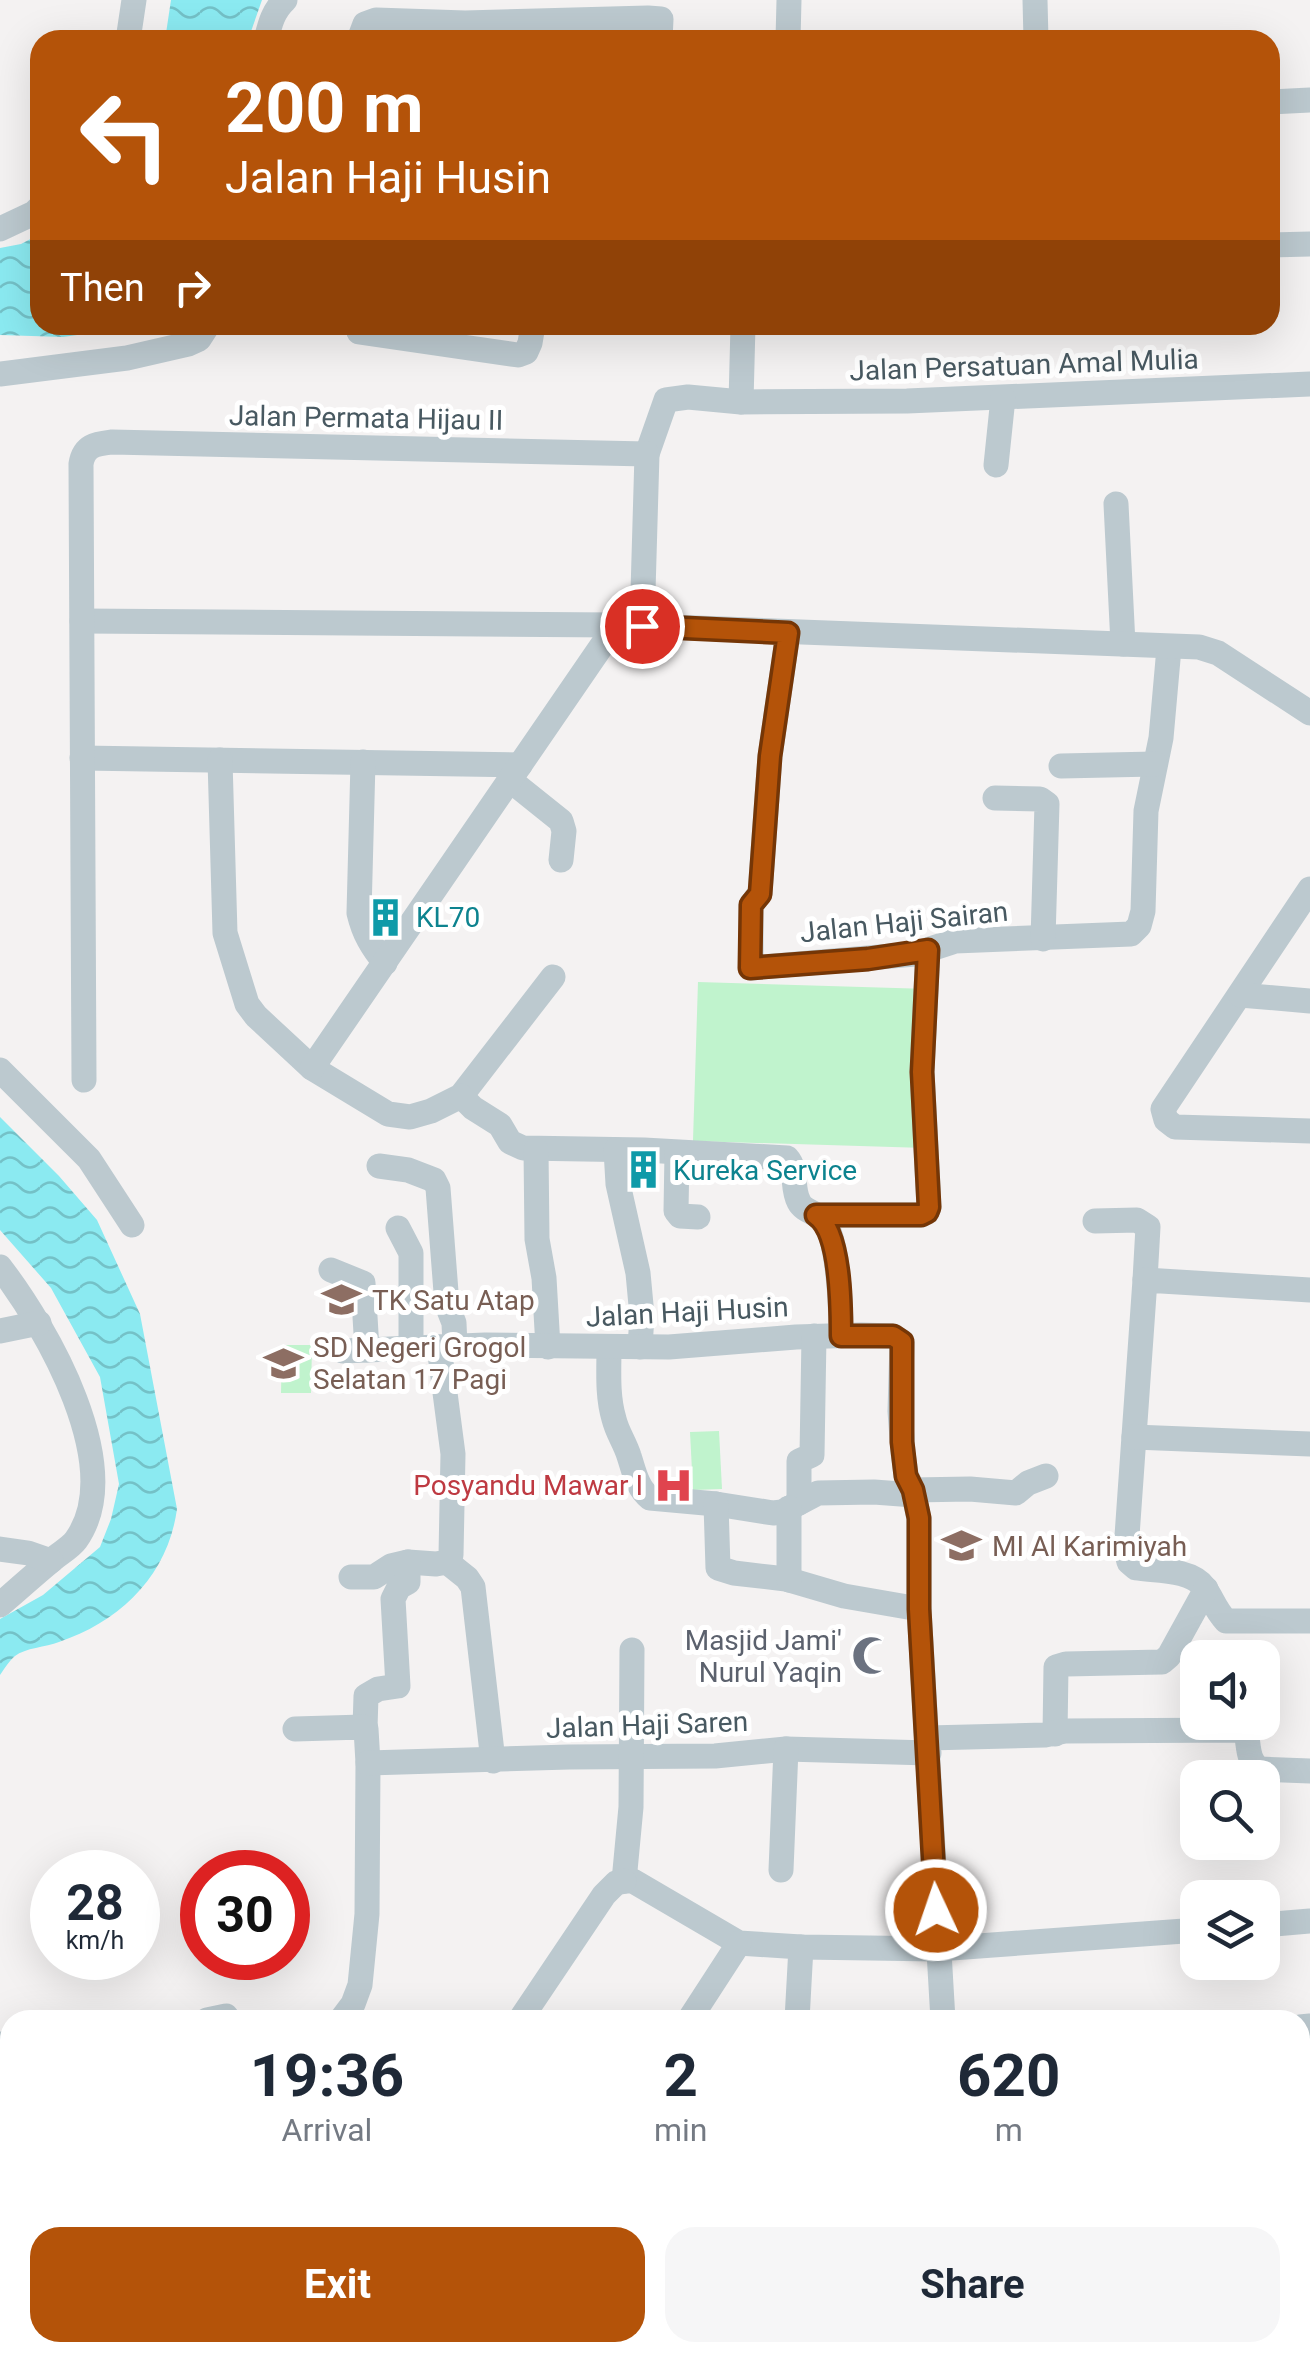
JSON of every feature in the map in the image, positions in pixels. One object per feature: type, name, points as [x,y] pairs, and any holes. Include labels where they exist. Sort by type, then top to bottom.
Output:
[{"type":"street","points":[[130,30],[134,0]]},
{"type":"street","points":[[268,30],[278,6],[285,0]]},
{"type":"street","points":[[788,30],[789,0]]},
{"type":"street","points":[[1035,0],[1036,30]]},
{"type":"street","points":[[364,30],[376,20],[449,30]]},
{"type":"street","points":[[561,30],[661,20]]},
{"type":"street","points":[[1280,102],[1310,100]]},
{"type":"street","points":[[0,229],[30,215]]},
{"type":"street","points":[[1280,245],[1310,244]]},
{"type":"street","points":[[0,374],[127,358],[188,344],[202,335]]},
{"type":"street","points":[[380,335],[518,355],[526,352],[531,335]]},
{"type":"street","points":[[741,402],[743,335]]},
{"type":"street","name":"Jalan Persatuan Amal Mulia","points":[[648,454],[666,400],[688,396],[741,402],[908,402],[1310,384]]},
{"type":"street","points":[[996,465],[1003,398]]},
{"type":"street","name":"Jalan Permata Hijau II","points":[[84,1080],[82,455],[94,444],[132,442],[648,454]]},
{"type":"street","points":[[642,626],[648,454]]},
{"type":"street","points":[[1116,504],[1123,644]]},
{"type":"street","points":[[82,621],[616,625],[1199,647],[1218,652],[1310,713]]},
{"type":"street","points":[[312,1068],[616,625]]},
{"type":"street","name":"Jalan Haji Sairan","points":[[788,633],[770,756],[760,894],[751,905],[750,968],[868,959],[928,950],[955,941],[1131,934],[1139,926],[1145,896],[1146,811],[1164,712],[1170,648]]},
{"type":"street","points":[[82,758],[363,762],[515,773],[561,821],[561,860]]},
{"type":"street","points":[[220,760],[225,933],[247,1004],[312,1068],[388,1114],[410,1117],[432,1111],[461,1096],[553,977]]},
{"type":"street","points":[[363,762],[359,914],[363,931],[385,963]]},
{"type":"street","points":[[1061,766],[1155,764]]},
{"type":"street","points":[[995,798],[1040,799],[1047,804],[1043,939]]},
{"type":"street","points":[[1306,900],[1163,1109],[1166,1120],[1175,1127],[1310,1131]]},
{"type":"street","points":[[816,1215],[927,1212],[922,1072],[928,950]]},
{"type":"street","points":[[1240,995],[1310,1000]]},
{"type":"street","points":[[0,1070],[89,1160],[132,1224]]},
{"type":"street","points":[[461,1096],[472,1108],[500,1125],[516,1147],[787,1158],[793,1164],[799,1204],[822,1218],[831,1237],[841,1336]]},
{"type":"street","points":[[536,1150],[537,1239],[544,1278],[548,1347]]},
{"type":"street","points":[[616,1150],[618,1184],[638,1274],[640,1347]]},
{"type":"street","points":[[680,1153],[676,1211],[680,1216],[698,1216]]},
{"type":"street","points":[[351,1577],[374,1577],[391,1566],[408,1562],[446,1562],[451,1555],[453,1454],[447,1347],[454,1323],[446,1305],[438,1188],[434,1180],[408,1170],[379,1166]]},
{"type":"street","points":[[1095,1222],[1137,1220],[1148,1226],[1126,1550],[1129,1562],[1136,1568],[1194,1577],[1226,1621],[1310,1621]]},
{"type":"street","points":[[398,1228],[412,1253],[412,1348]]},
{"type":"street","points":[[0,1267],[39,1323],[65,1375],[82,1421],[94,1476],[92,1501],[74,1543],[0,1605]]},
{"type":"street","name":"Jalan Haji Husin","points":[[331,1270],[363,1284],[355,1350],[669,1347],[814,1336],[893,1336],[902,1342],[902,1442],[920,1536],[919,1609],[942,2010]]},
{"type":"street","points":[[1145,1280],[1310,1290]]},
{"type":"street","points":[[0,1331],[39,1323]]},
{"type":"street","points":[[790,1580],[800,1461],[812,1454],[814,1336]]},
{"type":"street","points":[[608,1347],[615,1424],[644,1494],[650,1498],[773,1514],[813,1495],[832,1492],[1016,1492],[1046,1476]]},
{"type":"street","points":[[1134,1437],[1310,1444]]},
{"type":"street","points":[[716,1504],[718,1568],[919,1609]]},
{"type":"street","points":[[0,1549],[28,1552],[50,1561]]},
{"type":"street","points":[[349,2010],[360,1984],[367,1900],[366,1696],[398,1686],[393,1599],[399,1587],[408,1582],[408,1562]]},
{"type":"street","points":[[446,1562],[468,1578],[473,1587],[493,1761]]},
{"type":"street","points":[[1055,1734],[1058,1664],[1162,1662],[1206,1589]]},
{"type":"street","points":[[624,1880],[631,1807],[632,1650]]},
{"type":"street","points":[[296,1728],[365,1728]]},
{"type":"street","name":"Jalan Haji Saren","points":[[368,1763],[714,1756],[928,1746],[1065,1730],[1244,1730],[1252,1763],[1260,1770],[1310,1771]]},
{"type":"street","points":[[781,1870],[786,1750]]},
{"type":"street","points":[[527,2010],[604,1895],[624,1880],[739,1942],[802,1947],[938,1948],[1180,1931]]},
{"type":"street","points":[[1280,1923],[1310,1921]]},
{"type":"street","points":[[696,2010],[739,1942]]},
{"type":"street","points":[[799,2010],[802,1947]]},
{"type":"green space","points":[[698,982],[929,989],[925,1148],[693,1141]]},
{"type":"green space","points":[[282,1345],[312,1345],[311,1393],[281,1393]]},
{"type":"green space","points":[[719,1431],[722,1489],[693,1490],[690,1432]]},
{"type":"water","points":[[171,0],[262,0],[252,30],[166,30]]},
{"type":"water","points":[[30,239],[30,335],[77,335],[63,337],[0,335],[0,248]]},
{"type":"water","points":[[0,1117],[97,1220],[140,1314],[177,1509],[172,1533],[152,1575],[121,1608],[82,1633],[19,1653],[0,1675],[0,1619],[43,1595],[100,1547],[119,1484],[100,1377],[51,1288],[0,1230]]},
{"type":"place","name":"KL70","points":[[386,917]]},
{"type":"place","name":"Kureka Service","points":[[643,1170]]},
{"type":"place","name":"TK Satu Atap","points":[[342,1300]]},
{"type":"place","name":"SD Negeri Grogol Selatan 17 Pagi","points":[[283,1363]]},
{"type":"place","name":"Posyandu Mawar I","points":[[673,1485]]},
{"type":"place","name":"MI Al Karimiyah","points":[[962,1546]]},
{"type":"place","name":"Masjid Jami' Nurul Yaqin","points":[[872,1656]]},
{"type":"route","points":[[642,626],[788,633],[770,756],[760,894],[751,905],[750,968],[928,950],[922,1072],[927,1212],[906,1216],[816,1215],[822,1218],[831,1237],[836,1259],[841,1336],[893,1336],[902,1342],[902,1442],[906,1476],[919,1518],[919,1609],[936,1910]]}]
